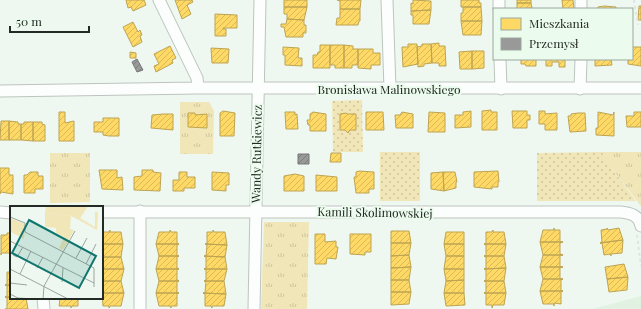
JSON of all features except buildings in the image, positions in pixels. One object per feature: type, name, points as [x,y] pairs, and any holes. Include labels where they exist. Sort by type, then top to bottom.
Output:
[{"type":"street","points":[[159,0],[197,78],[198,88]]},
{"type":"street","name":"Wandy Rutkiewicz","points":[[254,309],[254,211],[260,0]]},
{"type":"street","points":[[387,0],[390,89]]},
{"type":"street","points":[[500,60],[501,89]]},
{"type":"street","points":[[580,60],[580,89]]},
{"type":"street","name":"Bronisława Malinowskiego","points":[[0,91],[198,88],[641,88]]},
{"type":"street","name":"Kamili Skolimowskiej","points":[[103,209],[140,211],[509,213],[621,212],[634,215],[638,218],[641,226]]},
{"type":"street","points":[[0,212],[10,210]]},
{"type":"street","points":[[140,211],[140,309]]},
{"type":"street","points":[[43,299],[44,309]]},
{"type":"path","points":[[634,0],[638,25]]},
{"type":"shaded area","points":[[641,296],[641,309],[592,309]]},
{"type":"green space","points":[[362,100],[363,152],[333,152],[332,101]]},
{"type":"green space","points":[[180,102],[209,102],[214,111],[213,154],[180,154]]},
{"type":"green space","points":[[380,152],[420,152],[420,201],[380,201]]},
{"type":"green space","points":[[602,152],[641,152],[641,206],[609,165]]},
{"type":"green space","points":[[602,152],[609,165],[636,201],[537,201],[537,153]]},
{"type":"green space","points":[[50,153],[90,153],[90,202],[50,203]]},
{"type":"green space","points":[[264,222],[309,222],[307,309],[261,309]]}]
